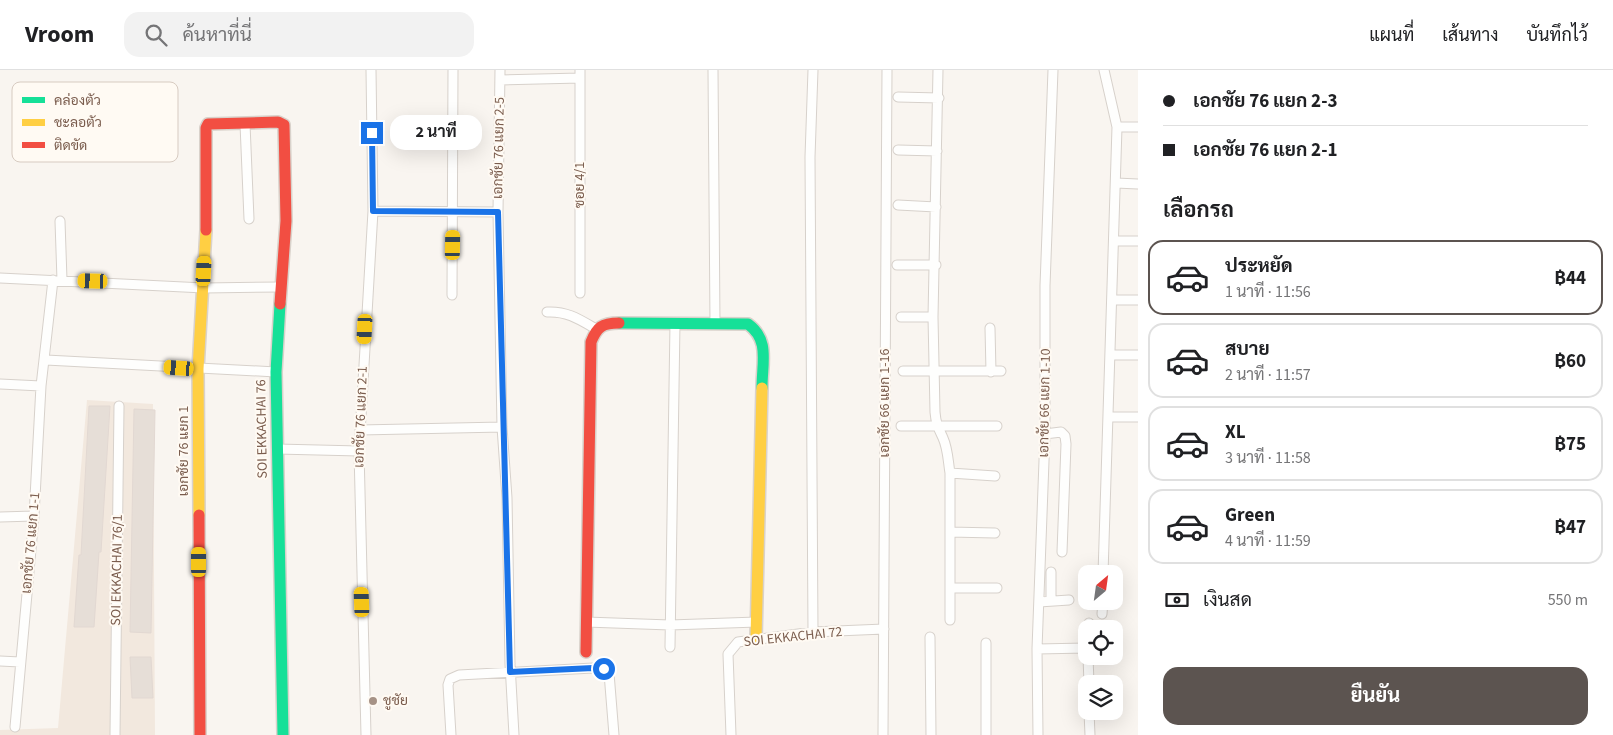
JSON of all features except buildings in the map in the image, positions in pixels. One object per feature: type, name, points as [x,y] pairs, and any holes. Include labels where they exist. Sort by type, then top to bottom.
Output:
[{"type":"street","name":"เอกชัย 76 แยก 2-1","points":[[366,735],[359,451],[373,211],[371,70]]},
{"type":"street","points":[[452,295],[454,212],[453,70]]},
{"type":"street","points":[[713,70],[715,324]]},
{"type":"street","points":[[812,632],[810,157],[813,70]]},
{"type":"street","name":"เอกชัย 66 แยก 1-16","points":[[883,735],[887,70]]},
{"type":"street","points":[[938,70],[936,265],[933,317],[936,427],[943,438],[948,454],[950,473],[950,620]]},
{"type":"street","name":"เอกชัย 66 แยก 1-10","points":[[1038,735],[1037,649],[1045,434],[1046,286],[1053,70]]},
{"type":"street","points":[[1104,70],[1117,127],[1104,565]]},
{"type":"street","name":"ซอย 4/1","points":[[500,75],[580,74],[580,293]]},
{"type":"street","name":"เอกชัย 76 แยก 2-5","points":[[500,75],[498,212],[502,427],[507,498],[510,672],[514,735]]},
{"type":"street","points":[[898,97],[939,98]]},
{"type":"street","points":[[245,124],[249,219]]},
{"type":"street","name":"เอกชัย 76 แยก 1","points":[[200,735],[198,369],[207,221],[207,125],[283,124]]},
{"type":"street","name":"SOI EKKACHAI 76","points":[[283,124],[286,221],[276,372],[283,735]]},
{"type":"street","points":[[1117,127],[1138,127]]},
{"type":"street","points":[[898,150],[938,151]]},
{"type":"street","points":[[1116,183],[1138,184]]},
{"type":"street","points":[[898,205],[936,207]]},
{"type":"street","points":[[373,211],[498,212]]},
{"type":"street","name":"เอกชัย 76 แยก 1-1","points":[[15,727],[34,516],[42,386],[57,280],[60,221]]},
{"type":"street","points":[[1114,241],[1138,241]]},
{"type":"street","points":[[897,265],[936,265]]},
{"type":"street","points":[[0,278],[204,288],[281,287]]},
{"type":"street","points":[[1112,300],[1138,300]]},
{"type":"street","points":[[547,312],[560,312],[572,315],[596,329]]},
{"type":"street","points":[[901,317],[933,317]]},
{"type":"street","points":[[586,652],[591,342],[596,329],[606,323],[748,324],[758,330],[763,340],[756,639]]},
{"type":"street","points":[[670,647],[675,323]]},
{"type":"street","points":[[990,328],[991,372]]},
{"type":"street","points":[[1110,355],[1138,355]]},
{"type":"street","points":[[46,360],[276,372]]},
{"type":"street","points":[[902,371],[1001,371]]},
{"type":"street","points":[[0,384],[42,386]]},
{"type":"street","name":"SOI EKKACHAI 76/1","points":[[115,735],[119,406]]},
{"type":"street","points":[[1108,417],[1138,416]]},
{"type":"street","points":[[901,426],[997,426]]},
{"type":"street","points":[[360,430],[502,427]]},
{"type":"street","points":[[1045,434],[1060,432],[1065,436],[1062,552]]},
{"type":"street","points":[[277,449],[359,451]]},
{"type":"street","points":[[950,473],[995,476]]},
{"type":"street","points":[[0,517],[34,516]]},
{"type":"street","points":[[950,532],[995,533]]},
{"type":"street","points":[[1051,572],[1051,601]]},
{"type":"street","points":[[950,588],[997,588]]},
{"type":"street","points":[[1040,602],[1069,600]]},
{"type":"street","points":[[1102,610],[1102,614]]},
{"type":"street","points":[[586,622],[670,625],[756,622]]},
{"type":"street","name":"SOI EKKACHAI 72","points":[[731,735],[728,654],[738,642],[812,632],[884,629]]},
{"type":"street","points":[[930,636],[931,735]]},
{"type":"street","points":[[986,643],[986,735]]},
{"type":"street","points":[[1037,649],[1078,648]]},
{"type":"street","points":[[0,661],[20,662]]},
{"type":"street","points":[[451,735],[448,685],[450,679],[459,674],[593,668],[604,669],[609,673],[614,735]]},
{"type":"street","points":[[1090,720],[1090,735]]},
{"type":"shaded area","points":[[87,400],[153,404],[155,735],[0,735],[0,730],[58,728]]},
{"type":"traffic: fast","points":[[280,304],[276,372],[283,735]]},
{"type":"traffic: fast","points":[[619,323],[748,324],[755,330],[762,344],[762,388]]},
{"type":"traffic: slow","points":[[199,515],[198,369],[206,230]]},
{"type":"traffic: slow","points":[[756,639],[762,388]]},
{"type":"traffic: jam","points":[[206,230],[206,128],[208,124],[278,122],[284,125],[286,221],[280,304]]},
{"type":"traffic: jam","points":[[586,652],[591,342],[598,329],[604,325],[619,323]]},
{"type":"traffic: jam","points":[[199,515],[200,735]]},
{"type":"place","name":"ชูชัย","points":[[373,701]]},
{"type":"route","points":[[372,133],[373,211],[498,212],[502,427],[507,498],[510,672],[604,669]]}]
